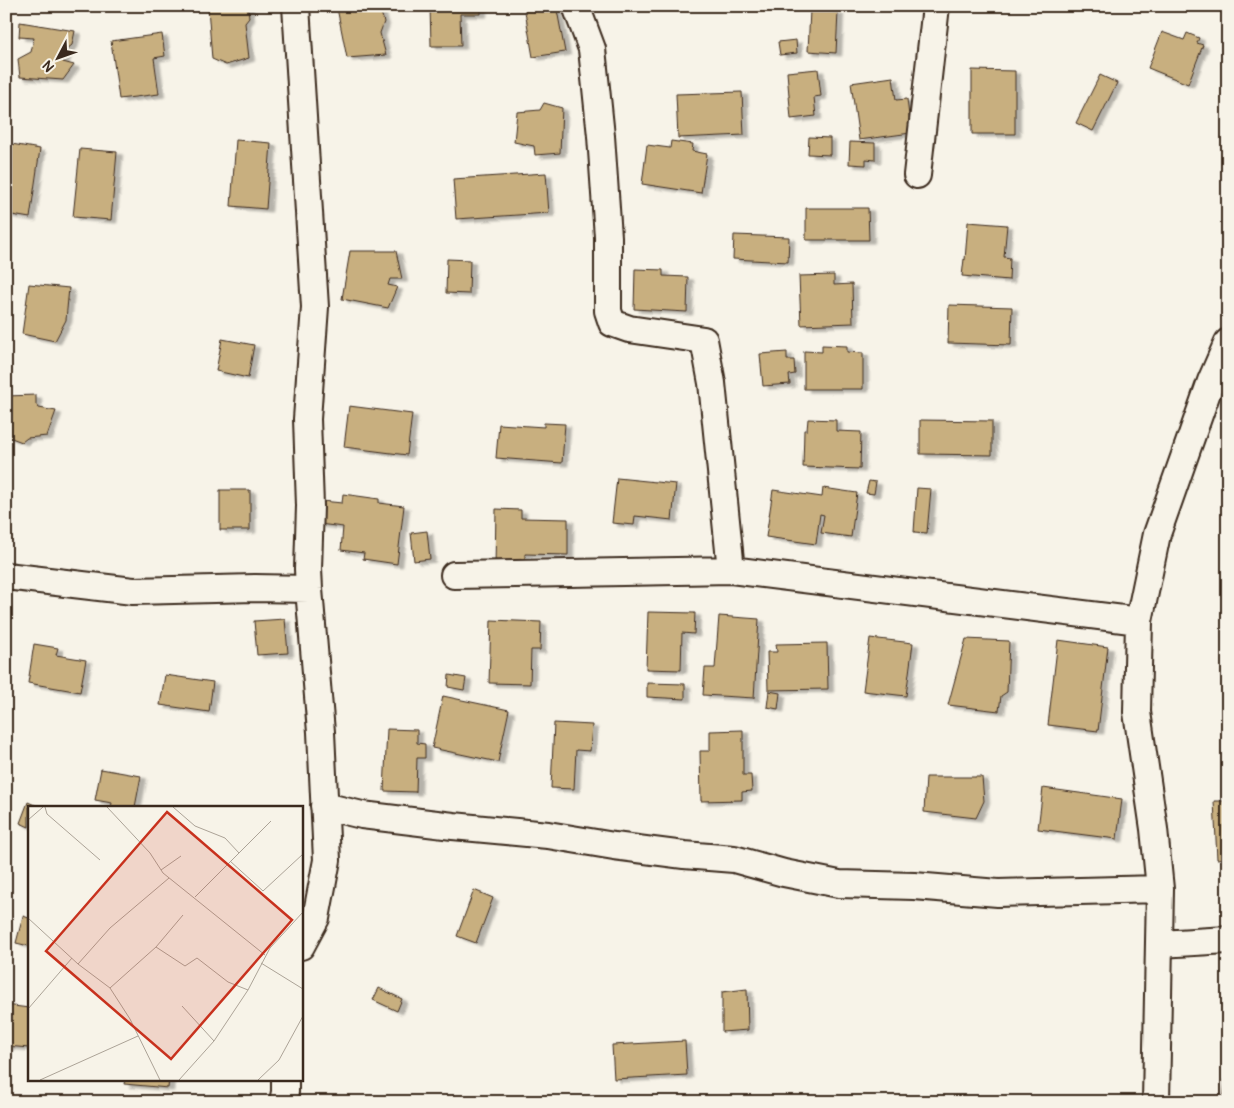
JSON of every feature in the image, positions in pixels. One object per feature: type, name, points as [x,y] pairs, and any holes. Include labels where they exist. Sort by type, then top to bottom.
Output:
[{"type":"street","points":[[296,6],[315,307],[307,418],[310,506],[308,589],[321,732],[327,860],[312,880],[316,918],[302,944]]},
{"type":"street","points":[[576,6],[592,49],[601,136],[608,237],[608,311],[612,323],[629,329],[704,340],[712,382],[731,570]]},
{"type":"street","points":[[917,175],[936,6]]},
{"type":"street","points":[[1156,1102],[1160,889],[1154,828],[1137,712],[1139,621],[1157,534],[1211,381],[1228,342]]},
{"type":"street","points":[[454,575],[731,570],[1139,621]]},
{"type":"street","points":[[6,576],[133,591],[255,588],[308,589]]},
{"type":"street","points":[[324,806],[362,815],[548,835],[614,846],[734,859],[784,873],[839,884],[914,886],[998,893],[1160,889]]},
{"type":"street","points":[[1160,944],[1228,940]]},
{"type":"street","points":[[283,1102],[285,1080]]},
{"type":"building","points":[[248,6],[249,18],[245,23],[249,58],[226,65],[212,59],[208,8]]},
{"type":"building","points":[[343,6],[379,6],[384,22],[380,33],[386,55],[347,58],[337,8]]},
{"type":"building","points":[[430,6],[481,6],[481,14],[460,14],[461,46],[431,46]]},
{"type":"building","points":[[524,6],[565,6],[565,9],[557,10],[565,52],[533,57]]},
{"type":"building","points":[[810,10],[838,12],[836,53],[808,51]]},
{"type":"building","points":[[20,22],[75,31],[72,45],[67,49],[63,62],[74,65],[63,80],[20,77],[18,59],[31,52],[34,38],[19,37]]},
{"type":"building","points":[[1162,32],[1184,40],[1187,33],[1199,38],[1197,43],[1203,45],[1188,84],[1148,68]]},
{"type":"building","points":[[162,34],[165,56],[154,58],[159,94],[119,99],[111,41]]},
{"type":"building","points":[[796,40],[797,53],[780,55],[778,42]]},
{"type":"building","points":[[818,69],[821,96],[814,97],[816,116],[791,119],[787,72]]},
{"type":"building","points":[[972,70],[1015,71],[1015,134],[972,134]]},
{"type":"building","points":[[1100,75],[1117,83],[1093,131],[1076,123]]},
{"type":"building","points":[[893,77],[896,100],[907,99],[911,133],[859,140],[851,83]]},
{"type":"building","points":[[742,92],[744,135],[678,138],[676,94]]},
{"type":"building","points":[[544,103],[562,108],[560,153],[535,155],[534,146],[514,142],[517,112],[540,110]]},
{"type":"building","points":[[809,137],[830,138],[830,155],[808,154]]},
{"type":"building","points":[[236,140],[271,143],[266,209],[231,206]]},
{"type":"building","points":[[671,141],[693,144],[692,151],[707,154],[701,193],[642,184],[647,145],[670,148]]},
{"type":"building","points":[[850,142],[875,143],[875,160],[866,159],[866,165],[849,164]]},
{"type":"building","points":[[6,143],[40,149],[30,218],[6,214]]},
{"type":"building","points":[[80,149],[117,152],[111,220],[73,217]]},
{"type":"building","points":[[546,173],[549,213],[456,219],[453,179]]},
{"type":"building","points":[[806,208],[868,208],[869,240],[806,240]]},
{"type":"building","points":[[968,222],[1007,225],[1004,257],[1010,258],[1009,280],[962,276]]},
{"type":"building","points":[[734,235],[789,237],[788,262],[733,259]]},
{"type":"building","points":[[350,251],[396,251],[402,279],[390,279],[388,285],[397,287],[388,308],[342,299]]},
{"type":"building","points":[[447,259],[470,260],[469,294],[446,293]]},
{"type":"building","points":[[635,269],[663,270],[663,276],[688,277],[687,312],[634,309]]},
{"type":"building","points":[[834,275],[834,285],[852,284],[853,323],[801,325],[799,276]]},
{"type":"building","points":[[29,284],[69,288],[66,320],[55,341],[22,334]]},
{"type":"building","points":[[949,305],[1012,307],[1011,345],[948,343]]},
{"type":"building","points":[[222,339],[254,345],[248,378],[216,371]]},
{"type":"building","points":[[822,345],[847,346],[847,352],[863,353],[863,389],[804,389],[804,351],[822,352]]},
{"type":"building","points":[[787,352],[787,360],[794,360],[795,374],[789,375],[790,384],[763,386],[760,354]]},
{"type":"building","points":[[36,395],[36,404],[39,408],[56,411],[47,436],[27,438],[22,442],[6,436],[6,396]]},
{"type":"building","points":[[349,406],[412,414],[407,455],[344,447]]},
{"type":"building","points":[[808,419],[836,420],[836,431],[861,432],[860,469],[803,467],[804,430],[807,430]]},
{"type":"building","points":[[920,420],[992,421],[992,455],[920,454]]},
{"type":"building","points":[[544,423],[565,424],[562,463],[496,458],[499,424],[544,427]]},
{"type":"building","points":[[617,478],[676,484],[672,520],[635,516],[634,525],[612,523]]},
{"type":"building","points":[[869,481],[876,482],[874,494],[866,493]]},
{"type":"building","points":[[823,488],[857,493],[851,537],[821,533],[824,515],[820,514],[816,544],[766,537],[773,490],[822,497]]},
{"type":"building","points":[[917,488],[931,489],[927,533],[914,532]]},
{"type":"building","points":[[220,490],[250,490],[250,530],[220,530]]},
{"type":"building","points":[[343,494],[379,499],[379,503],[404,506],[397,564],[363,559],[364,553],[341,550],[343,527],[319,524],[322,501],[342,503]]},
{"type":"building","points":[[496,509],[521,510],[521,518],[568,519],[568,555],[525,554],[525,567],[495,567]]},
{"type":"building","points":[[427,531],[430,559],[414,561],[411,533]]},
{"type":"building","points":[[648,612],[695,613],[694,634],[682,633],[681,670],[646,669]]},
{"type":"building","points":[[719,616],[759,619],[754,698],[703,695],[705,668],[715,668]]},
{"type":"building","points":[[285,619],[288,653],[257,655],[254,621]]},
{"type":"building","points":[[491,620],[541,622],[540,650],[531,650],[530,684],[489,683]]},
{"type":"building","points":[[870,638],[913,643],[906,696],[863,691]]},
{"type":"building","points":[[966,639],[1009,641],[1007,692],[1001,696],[999,711],[948,705]]},
{"type":"building","points":[[1058,640],[1108,647],[1098,731],[1048,725]]},
{"type":"building","points":[[827,643],[828,689],[768,690],[767,652],[777,652],[776,644]]},
{"type":"building","points":[[34,644],[58,648],[56,655],[86,660],[80,692],[28,683]]},
{"type":"building","points":[[165,675],[213,682],[209,712],[160,705]]},
{"type":"building","points":[[449,675],[466,678],[464,690],[448,687]]},
{"type":"building","points":[[647,683],[685,684],[685,699],[647,697]]},
{"type":"building","points":[[769,691],[780,693],[778,709],[767,707]]},
{"type":"building","points":[[443,696],[509,710],[498,762],[432,748]]},
{"type":"building","points":[[554,723],[592,725],[590,751],[576,750],[574,789],[551,788]]},
{"type":"building","points":[[387,729],[417,730],[417,743],[425,744],[425,758],[417,758],[416,792],[384,791]]},
{"type":"building","points":[[743,730],[743,775],[751,775],[752,791],[742,792],[742,800],[701,801],[700,751],[710,751],[710,731]]},
{"type":"building","points":[[101,769],[141,776],[135,806],[111,806],[112,803],[95,800]]},
{"type":"building","points":[[926,777],[982,777],[984,801],[976,818],[924,812]]},
{"type":"building","points":[[1043,788],[1122,799],[1117,839],[1038,829]]},
{"type":"building","points":[[1214,801],[1228,801],[1228,858],[1217,859]]},
{"type":"building","points":[[28,802],[37,806],[28,806],[28,827],[20,823]]},
{"type":"building","points":[[474,890],[493,898],[476,943],[457,936]]},
{"type":"building","points":[[23,916],[28,918],[28,946],[16,943]]},
{"type":"building","points":[[379,988],[402,999],[397,1011],[373,1000]]},
{"type":"building","points":[[747,989],[748,1030],[722,1032],[722,992]]},
{"type":"building","points":[[6,1005],[28,1008],[28,1048],[6,1046]]},
{"type":"building","points":[[685,1041],[687,1075],[614,1079],[612,1045]]},
{"type":"building","points":[[1228,1046],[1228,1102],[1223,1102]]},
{"type":"building","points":[[125,1080],[169,1080],[168,1088],[124,1084]]}]
